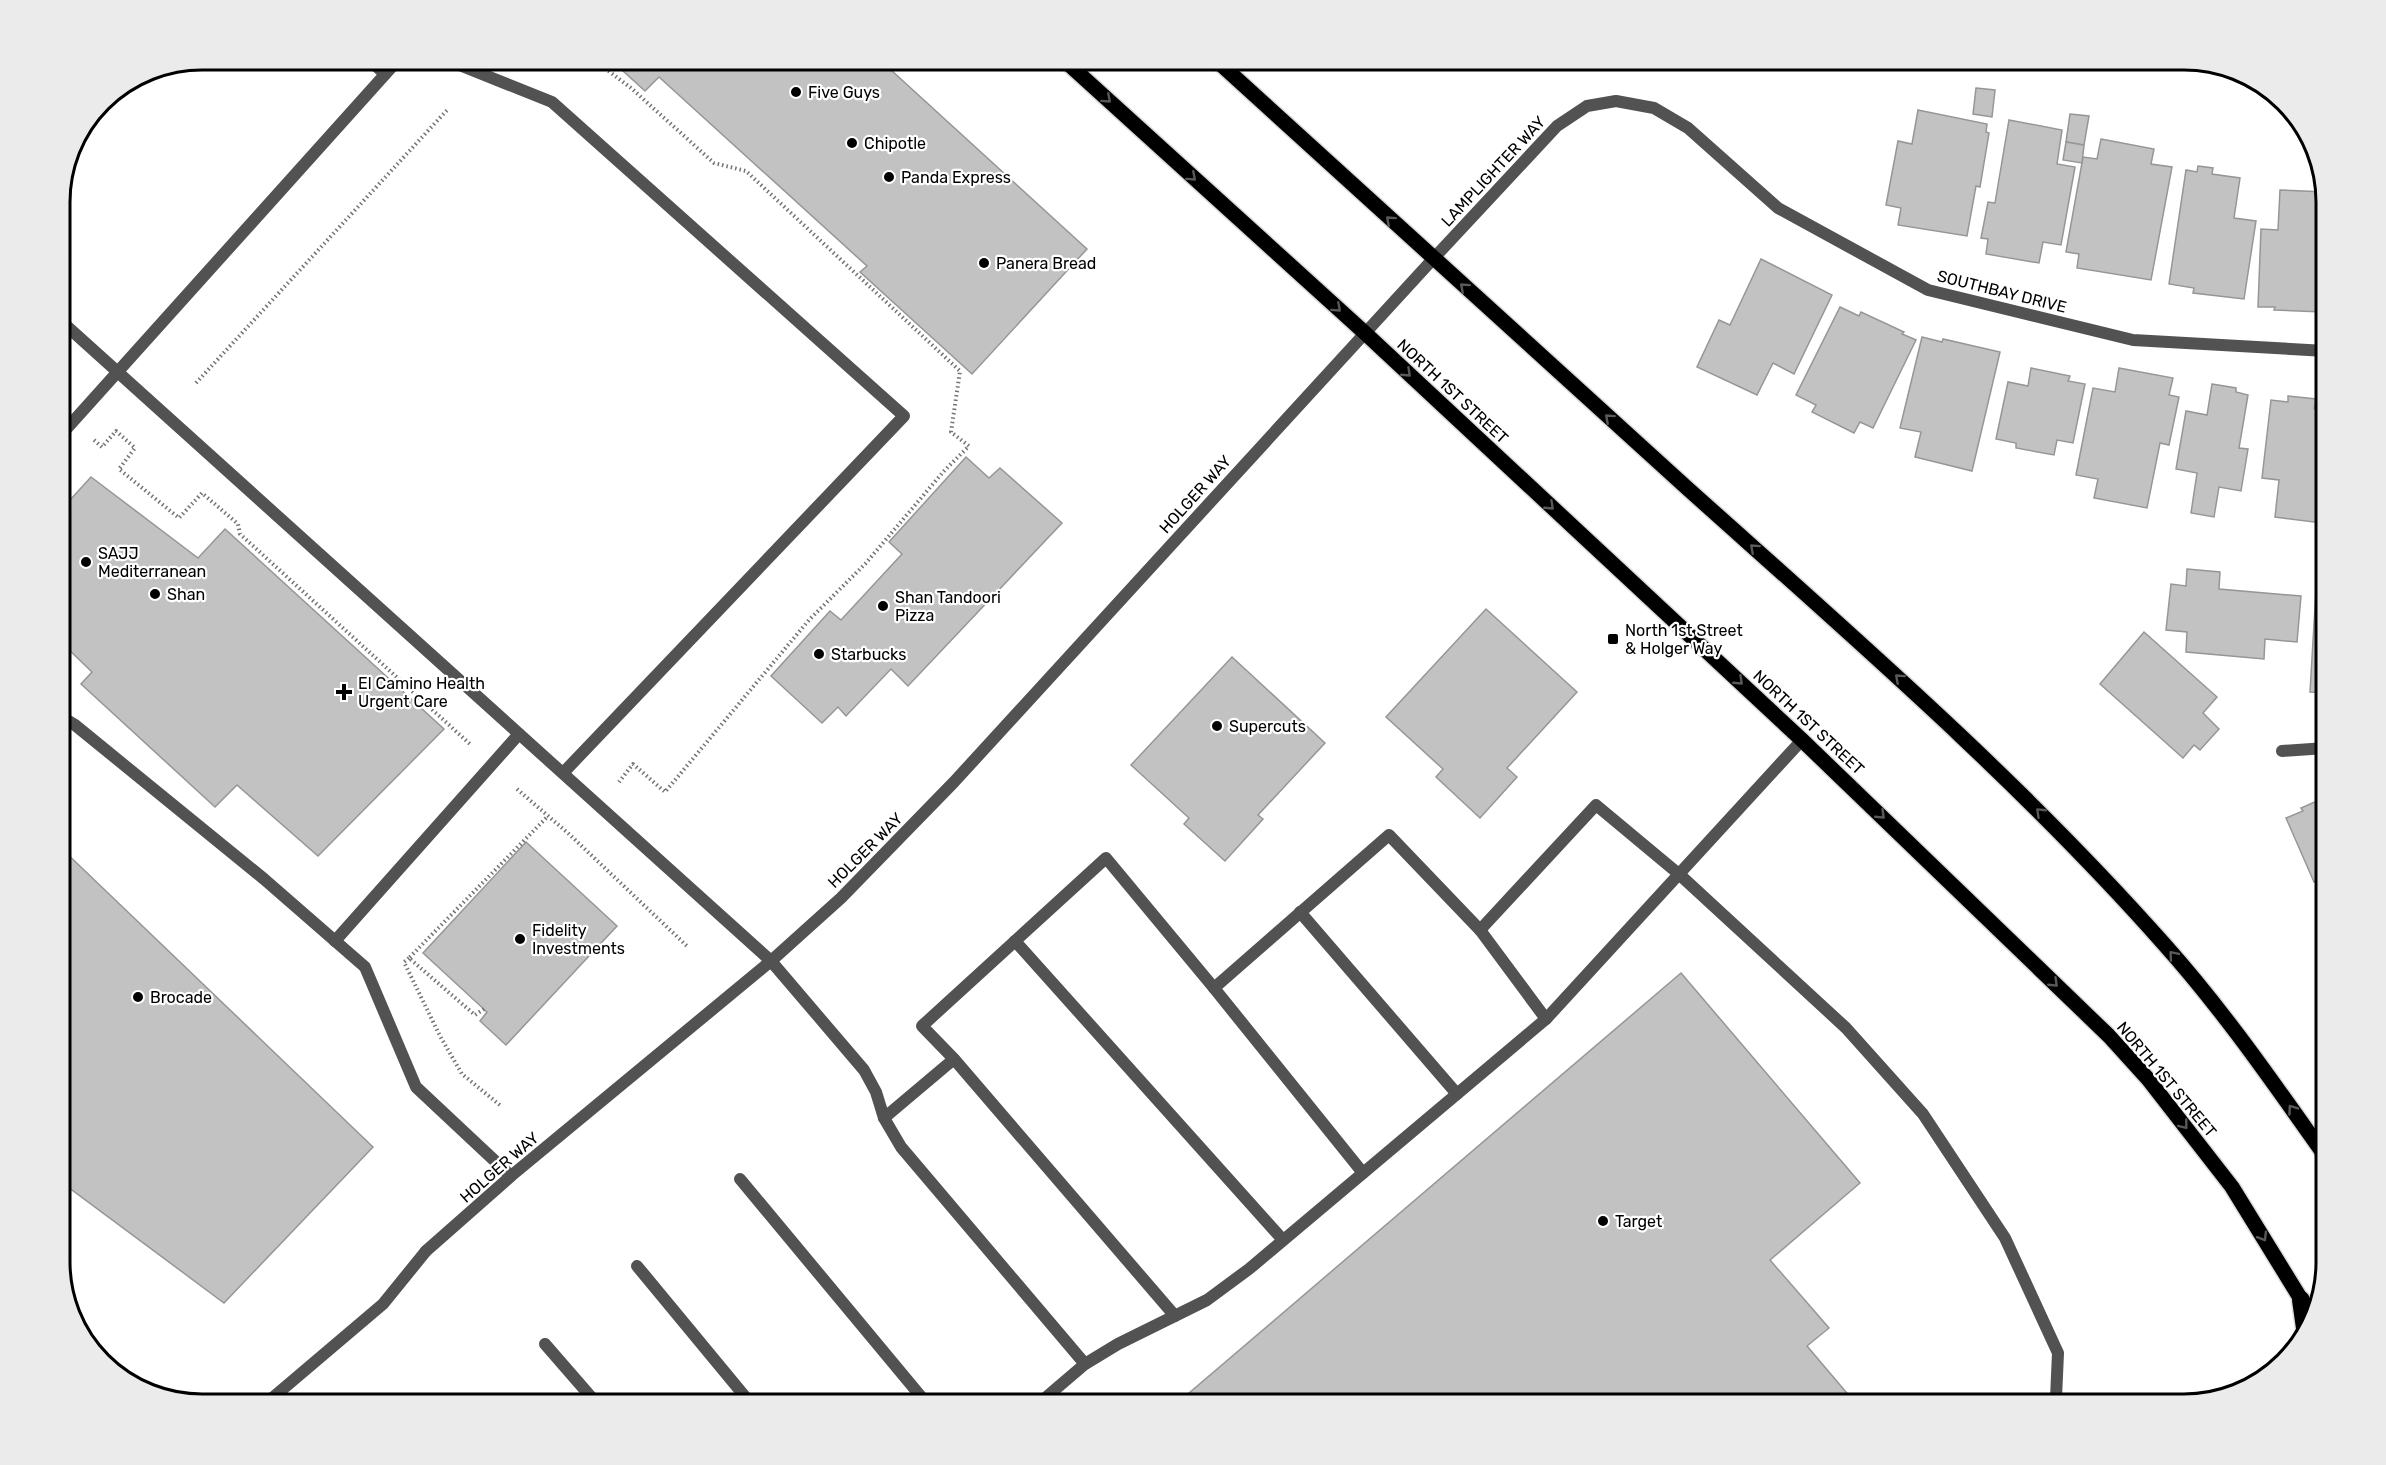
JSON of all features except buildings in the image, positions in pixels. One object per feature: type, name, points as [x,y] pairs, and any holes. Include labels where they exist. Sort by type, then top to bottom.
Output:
[{"type":"highway","points":[[2301,1300],[2303,1317]]},
{"type":"main road","points":[[1227,70],[1433,259],[1943,717],[2068,840],[2166,946],[2241,1037],[2316,1143]]},
{"type":"main road","name":"NORTH 1ST STREET","points":[[1077,71],[1365,333],[1802,740],[2109,1036],[2148,1079],[2232,1187],[2306,1309]]},
{"type":"street","points":[[381,71],[385,74]]},
{"type":"street","points":[[72,423],[388,71]]},
{"type":"street","points":[[474,71],[552,102],[904,416],[563,773]]},
{"type":"street","name":"LAMPLIGHTER WAY","points":[[1433,259],[1557,126],[1587,106],[1616,101]]},
{"type":"street","name":"SOUTHBAY DRIVE","points":[[1616,101],[1654,108],[1688,129],[1778,208],[1928,290],[2133,340],[2315,350]]},
{"type":"street","name":"HOLGER WAY","points":[[277,1394],[383,1304],[426,1251],[511,1176],[771,961],[841,898],[946,790],[1433,259]]},
{"type":"street","points":[[71,330],[771,961],[864,1070],[876,1092],[884,1118],[901,1148],[1085,1364]]},
{"type":"street","points":[[71,723],[264,879],[365,967],[416,1087],[511,1176]]},
{"type":"street","points":[[335,941],[519,734]]},
{"type":"street","points":[[1050,1394],[1085,1364],[1118,1344],[1207,1300],[1249,1269],[1546,1019],[1802,740]]},
{"type":"street","points":[[2282,751],[2316,749]]},
{"type":"street","points":[[1480,930],[1596,805],[1680,875],[1845,1028],[1923,1114],[2004,1238],[2058,1353],[2055,1394]]},
{"type":"street","points":[[1214,988],[1389,835],[1480,930],[1546,1019]]},
{"type":"street","points":[[1175,1316],[954,1059],[922,1026],[1106,858],[1363,1173]]},
{"type":"street","points":[[1300,912],[1457,1094]]},
{"type":"street","points":[[1015,941],[1283,1240]]},
{"type":"street","points":[[884,1118],[954,1059]]},
{"type":"street","points":[[740,1179],[919,1394]]},
{"type":"street","points":[[637,1266],[743,1394]]},
{"type":"street","points":[[545,1344],[588,1394]]},
{"type":"path","points":[[608,71],[631,88],[714,163],[746,171],[960,371],[951,432],[969,446],[944,471],[866,563],[808,620],[665,792],[633,764],[619,782]]},
{"type":"path","points":[[196,382],[448,109]]},
{"type":"path","points":[[72,423],[102,447],[116,431],[135,448],[119,469],[179,518],[202,493],[238,524],[240,534],[472,745]]},
{"type":"path","points":[[517,789],[688,947]]},
{"type":"path","points":[[501,1106],[462,1074],[440,1036],[404,962],[548,816]]},
{"type":"path","points":[[409,958],[475,1015],[484,1009]]},
{"type":"place","name":"Five Guys","points":[[796,92]]},
{"type":"place","name":"Chipotle","points":[[852,143]]},
{"type":"place","name":"Panda Express","points":[[889,177]]},
{"type":"place","name":"Panera Bread","points":[[984,263]]},
{"type":"place","name":"SAJJ Mediterranean","points":[[86,562]]},
{"type":"place","name":"Shan","points":[[155,594]]},
{"type":"place","name":"Shan Tandoori Pizza","points":[[883,606]]},
{"type":"place","name":"North 1st Street & Holger Way","points":[[1613,639]]},
{"type":"place","name":"Starbucks","points":[[819,654]]},
{"type":"place","name":"El Camino Health Urgent Care","points":[[344,692]]},
{"type":"place","name":"Supercuts","points":[[1217,726]]},
{"type":"place","name":"Fidelity Investments","points":[[520,939]]},
{"type":"place","name":"Brocade","points":[[138,997]]},
{"type":"place","name":"Target","points":[[1603,1221]]}]
